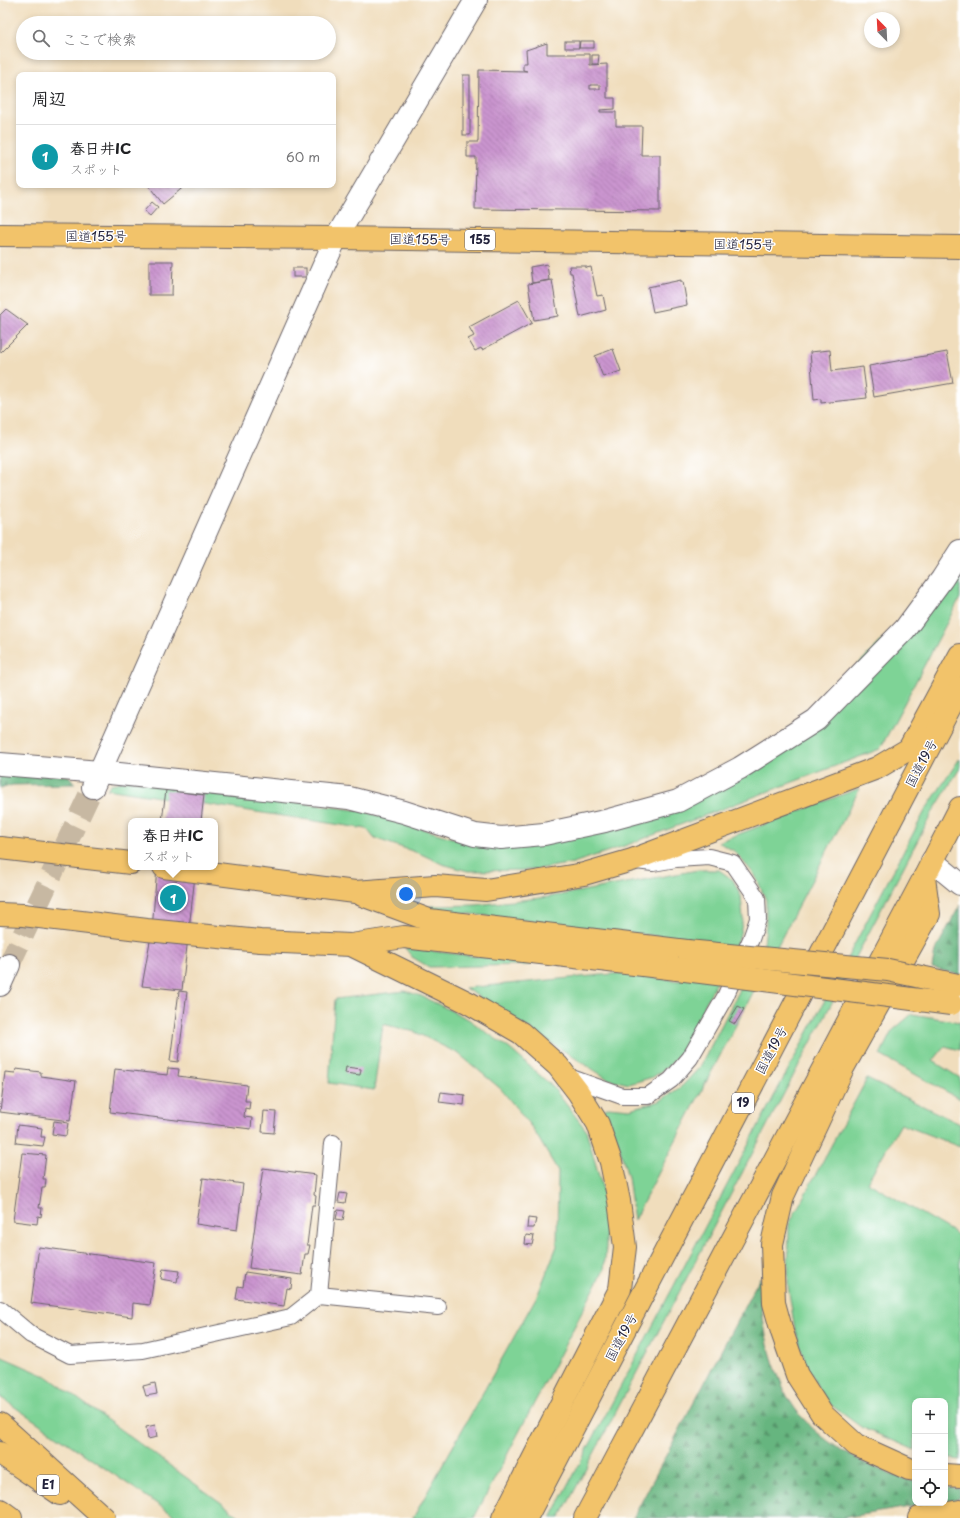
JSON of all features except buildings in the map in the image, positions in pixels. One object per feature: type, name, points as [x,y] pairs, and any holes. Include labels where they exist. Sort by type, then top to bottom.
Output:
[{"type":"highway","name":"国道155号","points":[[0,235],[960,247]]},
{"type":"highway","points":[[187,870],[355,892],[435,886],[486,890],[584,874],[632,860],[877,768],[909,749],[960,655]]},
{"type":"highway","name":"国道19号","points":[[526,1518],[960,688]]},
{"type":"highway","points":[[585,1518],[960,808]]},
{"type":"highway","points":[[0,848],[128,863]]},
{"type":"highway","points":[[912,1470],[856,1445],[822,1414],[797,1376],[774,1303],[772,1244],[783,1196],[836,1082],[929,914],[928,870]]},
{"type":"highway","points":[[355,892],[429,920],[682,960]]},
{"type":"highway","points":[[0,908],[23,915]]},
{"type":"highway","points":[[0,914],[23,915],[147,930],[260,941],[351,945],[404,937],[682,960],[888,970],[957,995]]},
{"type":"highway","points":[[351,945],[469,1003],[520,1033],[558,1066],[578,1092],[598,1124],[611,1162],[619,1201],[625,1246],[620,1289],[503,1518]]},
{"type":"highway","points":[[0,1424],[104,1518]]},
{"type":"highway","name":"E1","points":[[0,1453],[97,1518]]},
{"type":"highway","points":[[948,1475],[960,1476]]},
{"type":"highway","points":[[0,1510],[11,1518]]},
{"type":"highway","points":[[919,1518],[960,1511]]},
{"type":"street","points":[[96,780],[336,238],[476,0]]},
{"type":"street","points":[[0,764],[96,780],[349,798],[404,812],[475,835],[501,838],[544,834],[605,821],[678,800],[740,768],[816,720],[905,629],[942,579],[960,551]]},
{"type":"street","points":[[928,870],[960,884]]},
{"type":"street","points":[[0,985],[9,965]]},
{"type":"lane","points":[[566,1076],[622,1096],[648,1096],[671,1080],[690,1058],[725,997],[751,939],[758,919],[757,898],[733,863],[709,857],[676,859],[653,863],[632,860]]},
{"type":"lane","points":[[319,1295],[333,1143]]},
{"type":"lane","points":[[0,1309],[31,1335],[70,1355],[143,1350],[291,1317],[319,1295],[438,1308]]},
{"type":"green space","points":[[960,563],[960,598],[880,749],[627,845],[573,863],[532,870],[468,871],[442,864],[421,854],[374,838],[367,829],[107,789],[111,784],[129,780],[363,811],[476,845],[745,777]]},
{"type":"green space","points":[[960,758],[960,768],[931,815],[560,1518],[551,1518],[926,809]]},
{"type":"green space","points":[[0,771],[69,776],[75,784],[13,785],[0,788]]},
{"type":"green space","points":[[860,788],[634,1220],[628,1177],[617,1139],[603,1111],[608,1107],[630,1109],[660,1101],[682,1086],[700,1067],[764,943],[766,926],[766,900],[755,875],[734,851],[718,842]]},
{"type":"green space","points":[[698,870],[719,870],[733,880],[741,896],[743,919],[739,938],[681,1051],[669,1066],[653,1077],[629,1084],[608,1079],[465,988],[623,973],[680,981],[699,941],[429,909],[430,906],[476,905],[549,897]]},
{"type":"green space","points":[[960,905],[960,975],[932,968],[935,951]]},
{"type":"green space","points":[[405,948],[533,963],[531,965],[429,967],[412,957]]},
{"type":"green space","points":[[405,991],[421,996],[468,1019],[510,1049],[552,1086],[586,1130],[606,1201],[606,1247],[604,1270],[474,1518],[413,1518],[538,1294],[557,1246],[558,1171],[533,1129],[501,1089],[459,1054],[415,1032],[383,1024],[374,1090],[329,1083],[335,999]]},
{"type":"green space","points":[[912,1014],[960,1022],[960,1050],[945,1046],[933,1061],[960,1078],[960,1099],[880,1055],[892,1031]]},
{"type":"green space","points":[[867,1079],[960,1124],[960,1147],[901,1124],[867,1182],[960,1236],[960,1460],[948,1458],[948,1398],[912,1398],[912,1449],[861,1427],[831,1405],[819,1390],[806,1363],[795,1330],[788,1286],[789,1224]]},
{"type":"green space","points":[[760,1277],[763,1318],[768,1345],[790,1401],[801,1416],[828,1441],[845,1452],[880,1470],[912,1481],[912,1506],[916,1506],[841,1518],[633,1518]]},
{"type":"green space","points":[[0,1356],[48,1377],[242,1518],[178,1518],[0,1397]]},
{"type":"green space","points":[[948,1487],[960,1489],[960,1498],[948,1500]]},
{"type":"tunnel","points":[[9,965],[93,787]]},
{"type":"place","name":"春日井IC","points":[[173,898]]}]
